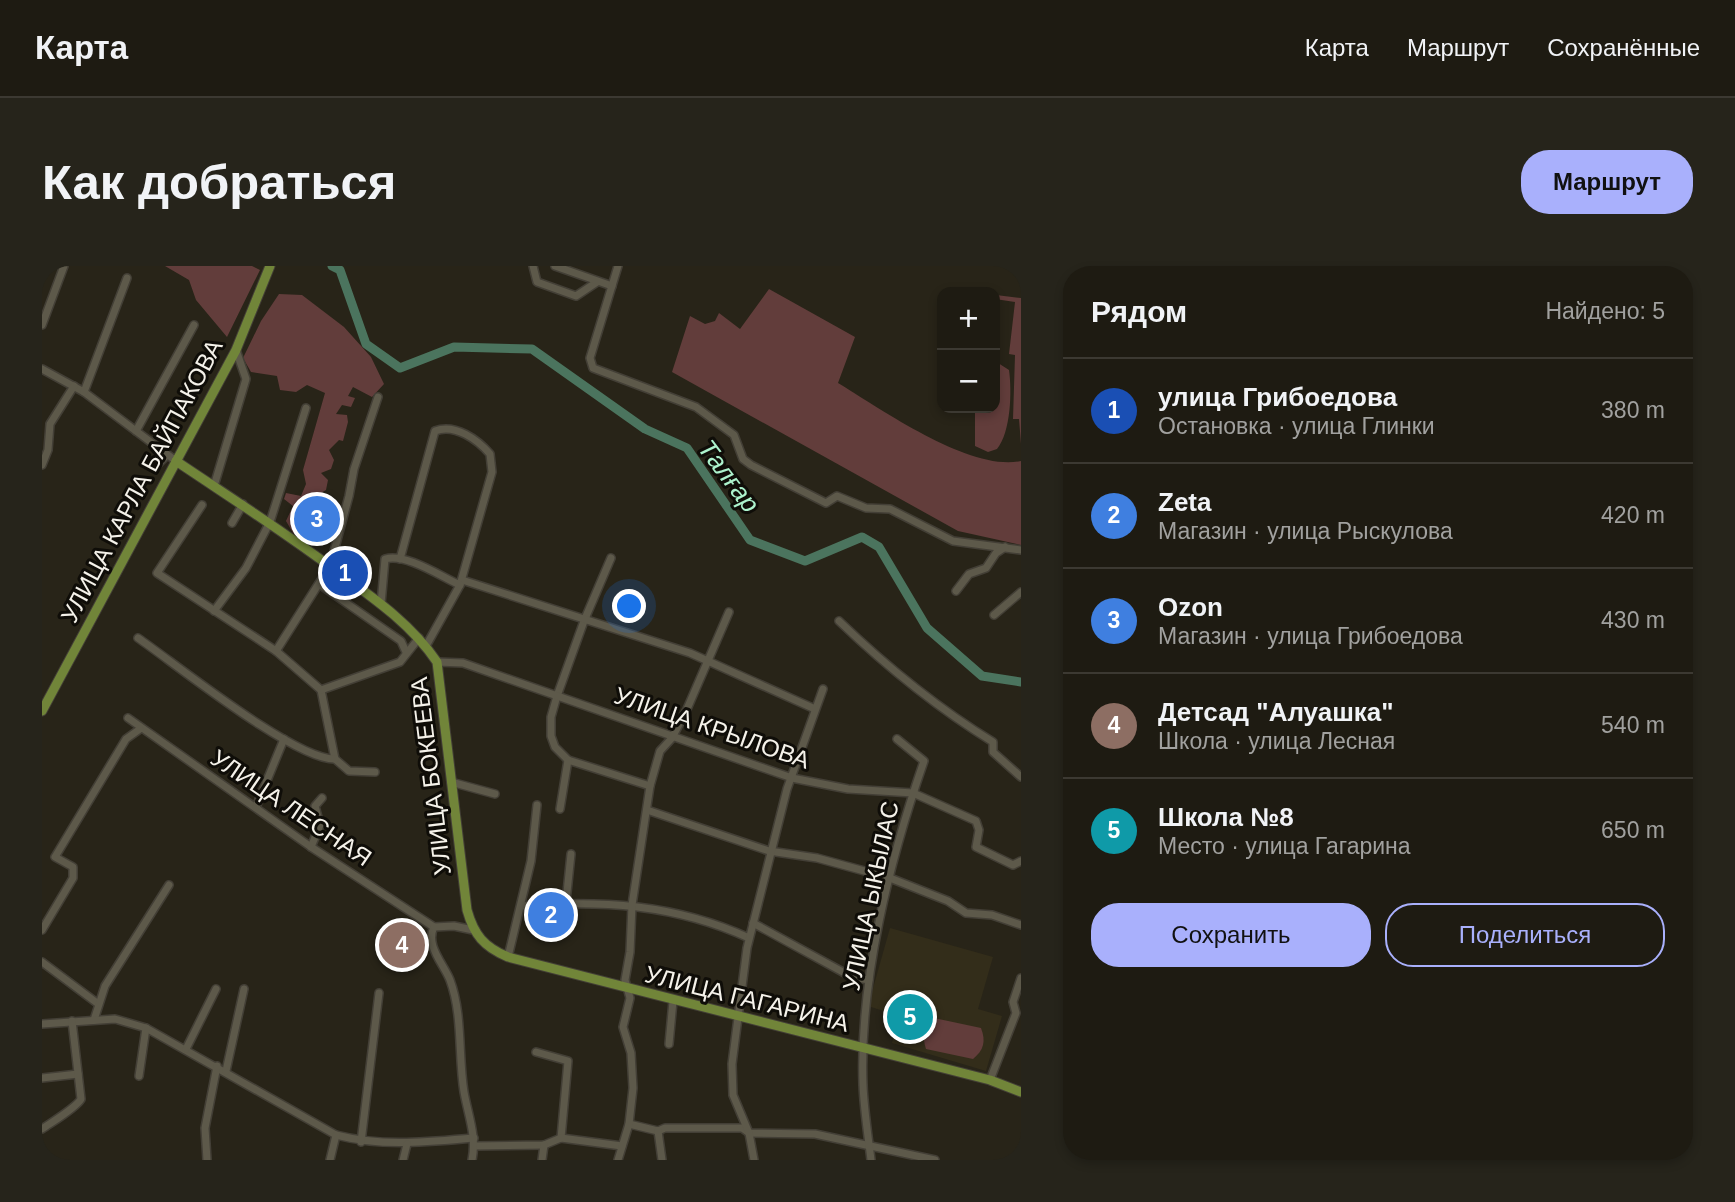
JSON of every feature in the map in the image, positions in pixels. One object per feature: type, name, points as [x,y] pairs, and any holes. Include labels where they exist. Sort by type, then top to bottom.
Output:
[{"type":"main road","name":"УЛИЦА КАРЛА БАЙПАКОВА","points":[[42,711],[236,350],[270,266]]},
{"type":"main road","points":[[176,461],[270,522],[330,566],[381,604],[426,646]]},
{"type":"main road","name":"УЛИЦА БОКЕЕВА","points":[[426,646],[437,662],[467,910],[472,930]]},
{"type":"main road","name":"УЛИЦА ГАГАРИНА","points":[[472,930],[482,943],[508,957],[629,993],[640,992],[864,1047],[990,1080],[1021,1091]]},
{"type":"street","points":[[42,325],[64,266]]},
{"type":"street","points":[[533,266],[537,282],[576,296],[597,282]]},
{"type":"street","points":[[555,266],[612,286]]},
{"type":"street","points":[[618,266],[590,358],[590,365],[597,370],[696,407],[734,435],[743,459],[751,465],[826,503],[837,496],[866,508],[890,509],[953,541],[1021,550]]},
{"type":"street","points":[[84,392],[127,278]]},
{"type":"street","points":[[136,431],[194,325]]},
{"type":"street","points":[[214,486],[246,379],[236,350]]},
{"type":"street","points":[[42,369],[84,392],[176,461]]},
{"type":"street","points":[[42,465],[48,450],[50,424],[74,386]]},
{"type":"street","points":[[276,652],[330,566],[354,469],[378,397]]},
{"type":"street","points":[[215,611],[246,568],[270,522],[306,408]]},
{"type":"street","name":"УЛИЦА БОКЕЕВА","points":[[400,559],[425,459],[435,431],[439,429],[466,434],[481,443],[490,454],[493,465],[461,582],[426,646]]},
{"type":"street","points":[[155,467],[167,455]]},
{"type":"street","points":[[232,523],[243,504]]},
{"type":"street","points":[[202,505],[157,573],[276,652],[321,690],[335,759],[349,771],[375,772]]},
{"type":"street","points":[[956,591],[969,574],[986,568],[999,549],[1006,547]]},
{"type":"street","points":[[611,558],[584,621],[557,696],[551,717],[551,736],[555,747],[568,760],[650,786]]},
{"type":"street","points":[[381,604],[385,559],[400,559],[461,582],[706,660],[815,709]]},
{"type":"street","points":[[319,583],[401,641],[406,652]]},
{"type":"street","points":[[994,614],[1021,593]]},
{"type":"street","points":[[618,1160],[629,1124],[633,1088],[631,1053],[623,1027],[629,993],[625,980],[630,952],[632,905],[650,786],[660,751],[672,738],[687,709],[729,612]]},
{"type":"street","points":[[839,621],[896,675],[946,713],[993,742],[993,752],[1021,777]]},
{"type":"street","points":[[138,638],[284,739],[322,760],[335,759]]},
{"type":"street","points":[[321,690],[400,662],[419,638]]},
{"type":"street","name":"УЛИЦА КРЫЛОВА","points":[[437,662],[463,663],[792,778],[848,789],[913,793],[976,821],[979,830],[976,847],[1013,865],[1021,862]]},
{"type":"street","points":[[754,1160],[749,1133],[733,1095],[732,1063],[737,1016],[752,923],[769,851],[823,689]]},
{"type":"street","name":"УЛИЦА ЛЕСНАЯ","points":[[128,718],[311,847],[434,927]]},
{"type":"street","points":[[42,930],[73,878],[73,867],[55,857],[126,738],[140,729]]},
{"type":"street","points":[[256,807],[284,739]]},
{"type":"street","name":"УЛИЦА ЫКЫЛАС","points":[[871,1160],[863,1085],[869,980],[890,878],[924,761],[897,739]]},
{"type":"street","points":[[560,809],[568,760]]},
{"type":"street","points":[[451,782],[495,794]]},
{"type":"street","points":[[311,847],[320,825],[315,806],[322,798]]},
{"type":"street","points":[[508,957],[531,861],[537,805]]},
{"type":"street","points":[[647,810],[769,851],[817,858],[890,878],[948,901],[966,913],[992,915],[1021,925]]},
{"type":"street","points":[[566,902],[571,854]]},
{"type":"street","points":[[94,1020],[97,1003],[169,886]]},
{"type":"street","points":[[521,906],[566,902],[632,905],[667,910],[719,924],[749,939]]},
{"type":"street","points":[[752,923],[852,977],[869,980]]},
{"type":"street","points":[[472,930],[454,926],[434,927],[430,943],[444,967],[454,994],[464,1091],[475,1142],[472,1160]]},
{"type":"street","points":[[42,962],[97,1003]]},
{"type":"street","points":[[990,1080],[1019,1014],[1013,1002],[1021,978]]},
{"type":"street","points":[[186,1049],[216,989]]},
{"type":"street","points":[[226,1071],[244,989]]},
{"type":"street","points":[[361,1142],[379,993]]},
{"type":"street","points":[[669,1044],[673,1001]]},
{"type":"street","points":[[42,1024],[123,1020],[146,1028],[336,1135],[361,1142],[544,1145],[561,1138],[622,1146]]},
{"type":"street","points":[[42,1129],[80,1102],[72,1021]]},
{"type":"street","points":[[139,1076],[146,1028]]},
{"type":"street","points":[[536,1052],[568,1061],[561,1138]]},
{"type":"street","points":[[207,1160],[205,1128],[217,1066]]},
{"type":"street","points":[[42,1078],[78,1074]]},
{"type":"street","points":[[629,1124],[658,1131],[665,1128],[742,1128],[749,1133],[815,1134],[935,1160]]},
{"type":"street","points":[[658,1131],[662,1160]]},
{"type":"street","points":[[330,1160],[336,1135]]},
{"type":"street","points":[[403,1160],[407,1144]]},
{"type":"street","points":[[542,1160],[544,1145]]},
{"type":"shaded area","points":[[165,266],[252,266],[260,270],[227,337],[196,300],[189,280]]},
{"type":"shaded area","points":[[769,289],[855,337],[838,383],[901,422],[952,448],[1000,462],[1021,461],[1021,545],[958,531],[672,372],[690,316],[705,324],[715,321],[719,313],[740,329]]},
{"type":"shaded area","points":[[279,294],[302,295],[344,327],[371,357],[384,384],[372,397],[353,387],[348,396],[355,398],[351,407],[342,405],[336,414],[347,415],[348,422],[343,441],[339,440],[329,450],[334,460],[331,469],[321,473],[328,480],[326,490],[319,494],[314,510],[300,505],[296,511],[303,518],[301,521],[320,533],[316,539],[293,533],[286,521],[293,506],[284,499],[286,493],[301,496],[306,484],[303,470],[325,393],[307,385],[296,392],[280,390],[277,376],[251,372],[243,358],[261,321]]},
{"type":"shaded area","points":[[1000,295],[1021,298],[1021,444],[1019,419],[1013,419],[1015,355],[1009,354],[1015,302],[1000,300]]},
{"type":"shaded area","points":[[1000,364],[1009,370],[1010,389],[1009,411],[1002,442],[997,449],[988,452],[975,446],[975,413],[1000,413]]},
{"type":"shaded area","points":[[890,928],[993,957],[978,1009],[1002,1016],[986,1071],[892,1043],[899,1016],[868,1006]]},
{"type":"shaded area","points":[[934,1018],[981,1028],[984,1041],[980,1052],[973,1059],[926,1049],[924,1032]]},
{"type":"waterway","name":"Талғар","points":[[332,266],[340,270],[366,344],[400,368],[454,347],[532,349],[645,429],[687,448],[750,540],[805,561],[862,537],[879,547],[927,628],[982,676],[1021,682]]},
{"type":"place","name":"Ozon","points":[[317,519]]},
{"type":"place","name":"улица Грибоедова","points":[[345,573]]},
{"type":"place","name":"Zeta","points":[[551,915]]},
{"type":"place","name":"Детсад \"Алуашка\"","points":[[402,945]]},
{"type":"place","name":"Школа №8","points":[[910,1017]]}]
